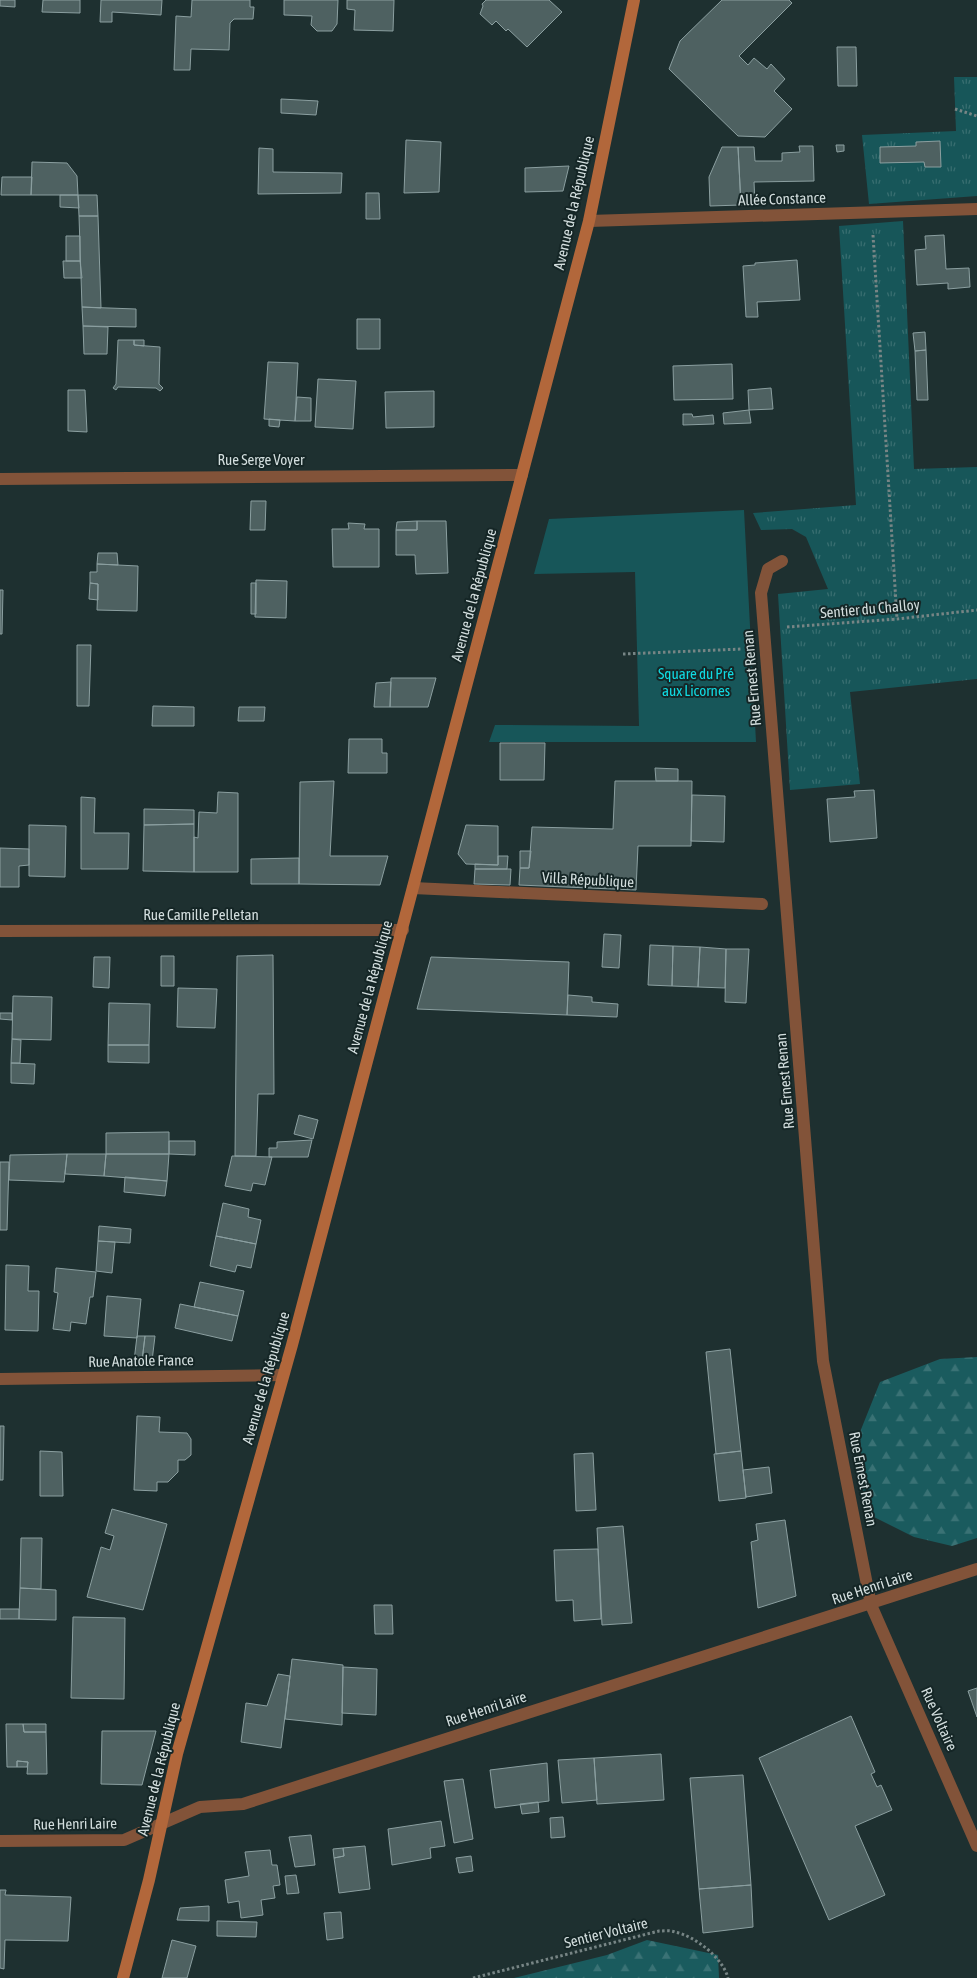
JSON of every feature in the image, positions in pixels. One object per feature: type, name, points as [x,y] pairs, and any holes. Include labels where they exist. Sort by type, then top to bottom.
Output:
[{"type":"main road","name":"Avenue de la République","points":[[123,1978],[162,1825],[179,1748],[283,1375],[403,930],[589,220],[634,0]]},
{"type":"street","name":"Allée Constance","points":[[589,220],[977,209]]},
{"type":"street","name":"Rue Serge Voyer","points":[[0,478],[522,475]]},
{"type":"street","name":"Rue Ernest Renan","points":[[782,561],[768,569],[761,593],[823,1361],[871,1605]]},
{"type":"street","name":"Villa République","points":[[413,888],[762,904]]},
{"type":"street","name":"Rue Camille Pelletan","points":[[0,930],[403,930]]},
{"type":"street","name":"Rue Anatole France","points":[[0,1379],[283,1375]]},
{"type":"street","name":"Rue Henri Laire","points":[[0,1841],[124,1840],[200,1807],[243,1804],[871,1605],[977,1569]]},
{"type":"street","name":"Rue Voltaire","points":[[871,1605],[977,1846]]},
{"type":"path","points":[[955,109],[977,116]]},
{"type":"path","points":[[872,212],[896,619]]},
{"type":"path","name":"Sentier du Challoy","points":[[764,629],[896,619],[977,610]]},
{"type":"path","points":[[623,654],[765,648]]},
{"type":"path","name":"Sentier Voltaire","points":[[472,1978],[659,1931],[676,1932],[709,1951],[726,1969],[728,1978]]},
{"type":"green space","points":[[954,77],[977,77],[977,196],[869,204],[862,135],[956,131]]},
{"type":"green space","points":[[903,221],[914,469],[977,467],[977,679],[850,692],[860,784],[790,790],[778,594],[828,589],[806,537],[792,529],[761,530],[753,513],[856,505],[839,226]]},
{"type":"green space","name":"Square du Pré aux Licornes","points":[[744,510],[756,742],[489,742],[495,725],[639,726],[635,572],[534,574],[549,519]]},
{"type":"green space","points":[[977,1357],[977,1538],[952,1546],[914,1537],[864,1512],[860,1432],[880,1382],[940,1359]]},
{"type":"green space","points":[[647,1940],[718,1955],[719,1978],[514,1978],[607,1955]]},
{"type":"building","points":[[0,0],[15,0],[15,7],[0,6]]},
{"type":"building","points":[[43,0],[80,0],[80,13],[42,12]]},
{"type":"building","points":[[101,0],[162,0],[161,15],[112,12],[112,22],[100,22]]},
{"type":"building","points":[[192,0],[250,0],[250,7],[254,7],[253,19],[234,19],[230,23],[229,50],[191,49],[190,70],[174,70],[176,16],[191,17]]},
{"type":"building","points":[[284,0],[338,0],[337,24],[332,31],[317,31],[311,25],[312,16],[284,15]]},
{"type":"building","points":[[347,0],[394,0],[393,31],[354,30],[355,10],[347,9]]},
{"type":"building","points":[[486,0],[549,0],[562,12],[527,47],[508,29],[506,31],[496,21],[492,25],[480,14],[482,4]]},
{"type":"building","points":[[722,0],[789,0],[792,3],[739,56],[748,65],[754,58],[767,69],[771,64],[785,79],[774,91],[792,109],[765,137],[738,136],[669,69],[680,41]]},
{"type":"building","points":[[837,47],[856,47],[857,86],[838,86]]},
{"type":"building","points":[[281,99],[318,101],[316,115],[281,113]]},
{"type":"building","points":[[406,140],[441,142],[439,192],[404,193]]},
{"type":"building","points":[[940,141],[941,167],[925,167],[924,162],[880,163],[880,147],[916,146],[916,142]]},
{"type":"building","points":[[836,145],[844,145],[844,151],[837,152]]},
{"type":"building","points":[[799,146],[813,146],[814,181],[754,182],[755,204],[741,205],[738,147],[754,147],[755,161],[782,161],[782,153],[800,152]]},
{"type":"building","points":[[722,147],[738,147],[741,205],[710,206],[709,177]]},
{"type":"building","points":[[259,148],[273,149],[273,172],[342,173],[341,193],[258,194]]},
{"type":"building","points":[[32,162],[67,163],[77,176],[78,195],[31,195]]},
{"type":"building","points":[[569,166],[563,191],[525,192],[525,168]]},
{"type":"building","points":[[2,177],[32,177],[31,195],[1,195]]},
{"type":"building","points":[[366,193],[379,193],[380,219],[366,219]]},
{"type":"building","points":[[60,195],[78,195],[79,208],[60,207]]},
{"type":"building","points":[[78,195],[97,195],[98,216],[79,216]]},
{"type":"building","points":[[79,216],[98,216],[101,308],[82,307]]},
{"type":"building","points":[[944,235],[946,269],[969,268],[970,287],[948,289],[948,283],[917,285],[915,250],[926,249],[925,236]]},
{"type":"building","points":[[66,236],[80,236],[80,261],[66,261]]},
{"type":"building","points":[[797,260],[800,300],[757,302],[758,317],[746,317],[743,266],[755,265],[755,263]]},
{"type":"building","points":[[63,261],[80,261],[82,278],[64,278]]},
{"type":"building","points":[[82,307],[136,309],[136,327],[83,326]]},
{"type":"building","points":[[357,319],[380,319],[380,349],[357,349]]},
{"type":"building","points":[[83,326],[108,327],[107,354],[84,354]]},
{"type":"building","points":[[925,332],[926,350],[915,351],[913,333]]},
{"type":"building","points":[[118,340],[134,340],[134,345],[160,347],[159,384],[163,388],[160,391],[156,388],[118,387],[116,390],[113,388],[116,384]]},
{"type":"building","points":[[134,340],[144,340],[144,346],[134,345]]},
{"type":"building","points":[[926,350],[928,400],[917,400],[915,351]]},
{"type":"building","points":[[268,362],[298,363],[295,421],[264,419]]},
{"type":"building","points":[[732,364],[733,399],[674,400],[673,366]]},
{"type":"building","points":[[318,379],[356,381],[353,429],[315,427]]},
{"type":"building","points":[[771,388],[773,409],[749,410],[748,390]]},
{"type":"building","points":[[68,390],[85,390],[87,432],[68,431]]},
{"type":"building","points":[[434,391],[434,427],[386,428],[385,392]]},
{"type":"building","points":[[297,397],[311,398],[311,421],[295,421]]},
{"type":"building","points":[[749,410],[751,423],[724,424],[723,413]]},
{"type":"building","points":[[683,414],[692,414],[693,417],[713,415],[714,424],[683,425]]},
{"type":"building","points":[[269,419],[280,420],[279,427],[269,426]]},
{"type":"building","points":[[251,501],[266,501],[265,530],[250,530]]},
{"type":"building","points":[[417,521],[417,530],[396,530],[397,522]]},
{"type":"building","points":[[417,521],[446,521],[448,573],[416,574],[415,555],[396,555],[396,530],[417,530]]},
{"type":"building","points":[[348,523],[365,524],[364,529],[379,529],[379,567],[333,567],[332,529],[349,529]]},
{"type":"building","points":[[98,553],[117,553],[118,565],[97,564]]},
{"type":"building","points":[[97,564],[138,566],[137,611],[97,610],[98,584],[90,583],[90,572],[97,572]]},
{"type":"building","points":[[256,580],[287,581],[286,618],[255,617]]},
{"type":"building","points":[[90,583],[98,584],[98,600],[89,599]]},
{"type":"building","points":[[251,583],[256,583],[256,614],[251,614]]},
{"type":"building","points":[[0,590],[3,590],[2,634],[0,634]]},
{"type":"building","points":[[77,645],[91,645],[89,706],[77,706]]},
{"type":"building","points":[[391,678],[436,678],[428,707],[390,707]]},
{"type":"building","points":[[391,682],[390,707],[374,707],[376,683]]},
{"type":"building","points":[[153,706],[194,707],[194,726],[152,726]]},
{"type":"building","points":[[239,707],[265,707],[264,721],[238,721]]},
{"type":"building","points":[[349,739],[382,739],[382,753],[387,753],[387,773],[348,773]]},
{"type":"building","points":[[500,743],[545,743],[544,780],[500,780]]},
{"type":"building","points":[[655,768],[678,769],[678,781],[656,781]]},
{"type":"building","points":[[334,781],[330,856],[388,856],[380,885],[299,884],[300,782]]},
{"type":"building","points":[[615,781],[692,781],[691,846],[638,846],[636,890],[519,885],[520,868],[529,868],[532,827],[613,829]]},
{"type":"building","points":[[874,790],[877,838],[830,842],[827,799],[855,797],[854,791]]},
{"type":"building","points":[[218,792],[238,793],[238,872],[194,872],[194,837],[198,838],[199,812],[217,813]]},
{"type":"building","points":[[692,795],[725,796],[724,842],[691,841]]},
{"type":"building","points":[[81,797],[95,798],[94,833],[129,833],[128,869],[81,869]]},
{"type":"building","points":[[144,809],[194,810],[194,824],[144,825]]},
{"type":"building","points":[[194,824],[194,872],[143,871],[144,825]]},
{"type":"building","points":[[29,825],[66,826],[65,877],[29,876]]},
{"type":"building","points":[[466,825],[498,826],[498,865],[466,864],[458,854]]},
{"type":"building","points":[[0,848],[29,849],[29,865],[19,866],[19,887],[0,887]]},
{"type":"building","points":[[520,851],[531,851],[529,868],[520,868]]},
{"type":"building","points":[[498,856],[508,856],[507,869],[475,869],[475,864],[498,865]]},
{"type":"building","points":[[299,858],[299,884],[251,884],[251,859]]},
{"type":"building","points":[[475,869],[511,869],[510,885],[474,884]]},
{"type":"building","points":[[604,934],[621,935],[619,968],[602,967]]},
{"type":"building","points":[[650,945],[673,946],[672,986],[648,985]]},
{"type":"building","points":[[673,946],[700,947],[698,987],[672,986]]},
{"type":"building","points":[[700,947],[726,949],[725,988],[698,987]]},
{"type":"building","points":[[726,949],[749,949],[746,1003],[725,1002]]},
{"type":"building","points":[[273,955],[274,1094],[258,1094],[256,1156],[235,1156],[237,956]]},
{"type":"building","points":[[161,956],[174,956],[174,986],[161,986]]},
{"type":"building","points":[[94,957],[110,957],[109,988],[93,987]]},
{"type":"building","points":[[431,957],[569,962],[567,1015],[417,1009]]},
{"type":"building","points":[[178,988],[217,989],[215,1028],[177,1027]]},
{"type":"building","points":[[568,995],[592,997],[592,1002],[618,1004],[617,1017],[567,1015]]},
{"type":"building","points":[[13,996],[52,997],[51,1040],[12,1039]]},
{"type":"building","points":[[109,1003],[150,1004],[149,1045],[108,1045]]},
{"type":"building","points":[[0,1013],[12,1013],[12,1020],[0,1019]]},
{"type":"building","points":[[12,1039],[21,1040],[20,1063],[11,1063]]},
{"type":"building","points":[[108,1045],[149,1045],[149,1063],[108,1062]]},
{"type":"building","points":[[11,1063],[35,1064],[34,1084],[11,1083]]},
{"type":"building","points":[[299,1115],[318,1120],[313,1139],[294,1134]]},
{"type":"building","points":[[169,1132],[169,1154],[106,1154],[106,1133]]},
{"type":"building","points":[[312,1140],[308,1157],[269,1157],[269,1148],[277,1148],[277,1142]]},
{"type":"building","points":[[169,1141],[195,1141],[195,1155],[169,1154]]},
{"type":"building","points":[[67,1154],[64,1182],[9,1180],[10,1155]]},
{"type":"building","points":[[67,1154],[106,1154],[104,1176],[65,1174]]},
{"type":"building","points":[[106,1154],[169,1154],[167,1181],[104,1176]]},
{"type":"building","points":[[232,1156],[272,1157],[265,1185],[253,1183],[251,1191],[225,1186]]},
{"type":"building","points":[[0,1162],[9,1162],[7,1230],[0,1230]]},
{"type":"building","points":[[125,1177],[167,1181],[165,1196],[124,1192]]},
{"type":"building","points":[[223,1203],[249,1209],[248,1217],[261,1220],[256,1244],[216,1236]]},
{"type":"building","points":[[99,1226],[131,1229],[130,1243],[98,1241]]},
{"type":"building","points":[[216,1236],[256,1244],[251,1268],[237,1265],[235,1272],[210,1266]]},
{"type":"building","points":[[98,1241],[115,1242],[112,1273],[96,1271]]},
{"type":"building","points":[[6,1265],[29,1266],[28,1291],[39,1291],[38,1331],[5,1330]]},
{"type":"building","points":[[56,1268],[96,1272],[93,1297],[90,1297],[86,1324],[71,1322],[70,1331],[53,1329],[58,1293],[54,1292]]},
{"type":"building","points":[[200,1282],[244,1291],[238,1316],[194,1307]]},
{"type":"building","points":[[107,1296],[141,1299],[137,1338],[104,1336]]},
{"type":"building","points":[[180,1304],[238,1316],[232,1341],[175,1328]]},
{"type":"building","points":[[137,1336],[145,1336],[142,1361],[134,1361]]},
{"type":"building","points":[[145,1336],[155,1336],[152,1361],[142,1361]]},
{"type":"building","points":[[730,1349],[741,1451],[716,1454],[706,1352]]},
{"type":"building","points":[[137,1416],[160,1417],[159,1432],[187,1433],[191,1439],[191,1455],[185,1460],[178,1460],[178,1472],[168,1482],[157,1482],[157,1491],[134,1490]]},
{"type":"building","points":[[0,1426],[4,1426],[3,1480],[0,1480]]},
{"type":"building","points":[[40,1451],[62,1452],[63,1496],[40,1496]]},
{"type":"building","points":[[741,1451],[746,1498],[719,1501],[714,1454]]},
{"type":"building","points":[[593,1453],[596,1510],[576,1511],[574,1454]]},
{"type":"building","points":[[769,1467],[772,1493],[746,1497],[743,1470]]},
{"type":"building","points":[[112,1509],[167,1524],[143,1610],[87,1597],[101,1547],[110,1550],[114,1536],[105,1533]]},
{"type":"building","points":[[785,1520],[796,1596],[758,1608],[751,1542],[758,1540],[756,1524]]},
{"type":"building","points":[[623,1526],[632,1623],[602,1625],[597,1528]]},
{"type":"building","points":[[21,1538],[42,1538],[41,1589],[20,1588]]},
{"type":"building","points":[[598,1549],[601,1619],[574,1621],[573,1600],[556,1601],[554,1550]]},
{"type":"building","points":[[20,1588],[56,1590],[56,1620],[19,1619]]},
{"type":"building","points":[[374,1605],[392,1605],[393,1634],[375,1634]]},
{"type":"building","points":[[0,1609],[19,1609],[19,1619],[0,1619]]},
{"type":"building","points":[[73,1617],[125,1618],[124,1699],[71,1698]]},
{"type":"building","points":[[292,1659],[343,1665],[342,1725],[285,1719]]},
{"type":"building","points":[[343,1667],[377,1669],[376,1715],[342,1713]]},
{"type":"building","points":[[278,1674],[290,1676],[281,1748],[241,1742],[246,1703],[267,1706]]},
{"type":"building","points":[[977,1688],[977,1717],[968,1691]]},
{"type":"building","points":[[851,1716],[875,1772],[871,1774],[877,1787],[881,1785],[892,1810],[855,1826],[885,1895],[829,1920],[759,1758]]},
{"type":"building","points":[[6,1724],[23,1724],[24,1732],[46,1732],[47,1774],[27,1774],[28,1762],[17,1761],[17,1767],[7,1767]]},
{"type":"building","points":[[23,1724],[46,1724],[46,1732],[24,1732]]},
{"type":"building","points":[[102,1731],[156,1731],[142,1785],[101,1784]]},
{"type":"building","points":[[661,1754],[664,1800],[597,1804],[594,1758]]},
{"type":"building","points":[[594,1758],[597,1800],[562,1803],[558,1760]]},
{"type":"building","points":[[17,1761],[28,1762],[27,1767],[17,1767]]},
{"type":"building","points":[[547,1763],[549,1801],[495,1808],[490,1770]]},
{"type":"building","points":[[743,1775],[751,1885],[699,1889],[690,1778]]},
{"type":"building","points":[[463,1779],[473,1839],[454,1843],[444,1781]]},
{"type":"building","points":[[538,1802],[539,1812],[522,1814],[520,1804]]},
{"type":"building","points":[[563,1817],[565,1837],[551,1838],[550,1818]]},
{"type":"building","points":[[441,1821],[445,1846],[430,1848],[431,1858],[392,1865],[388,1829]]},
{"type":"building","points":[[311,1835],[315,1865],[295,1867],[289,1837]]},
{"type":"building","points":[[365,1846],[370,1889],[339,1893],[334,1858],[344,1856],[343,1848]]},
{"type":"building","points":[[343,1848],[344,1856],[334,1858],[333,1849]]},
{"type":"building","points":[[270,1850],[272,1865],[277,1865],[280,1885],[273,1886],[275,1898],[261,1900],[263,1915],[241,1918],[239,1901],[228,1903],[225,1880],[249,1876],[245,1852]]},
{"type":"building","points":[[471,1856],[473,1871],[459,1873],[456,1858]]},
{"type":"building","points":[[296,1875],[299,1893],[287,1894],[285,1876]]},
{"type":"building","points":[[751,1885],[753,1927],[703,1933],[699,1889]]},
{"type":"building","points":[[0,1890],[6,1890],[5,1895],[71,1897],[68,1941],[5,1940],[4,1969],[0,1968]]},
{"type":"building","points":[[209,1906],[209,1921],[177,1920],[180,1908]]},
{"type":"building","points":[[341,1912],[343,1938],[327,1940],[324,1913]]},
{"type":"building","points":[[217,1921],[257,1922],[256,1937],[217,1936]]},
{"type":"building","points":[[172,1940],[196,1946],[187,1978],[162,1978]]}]
